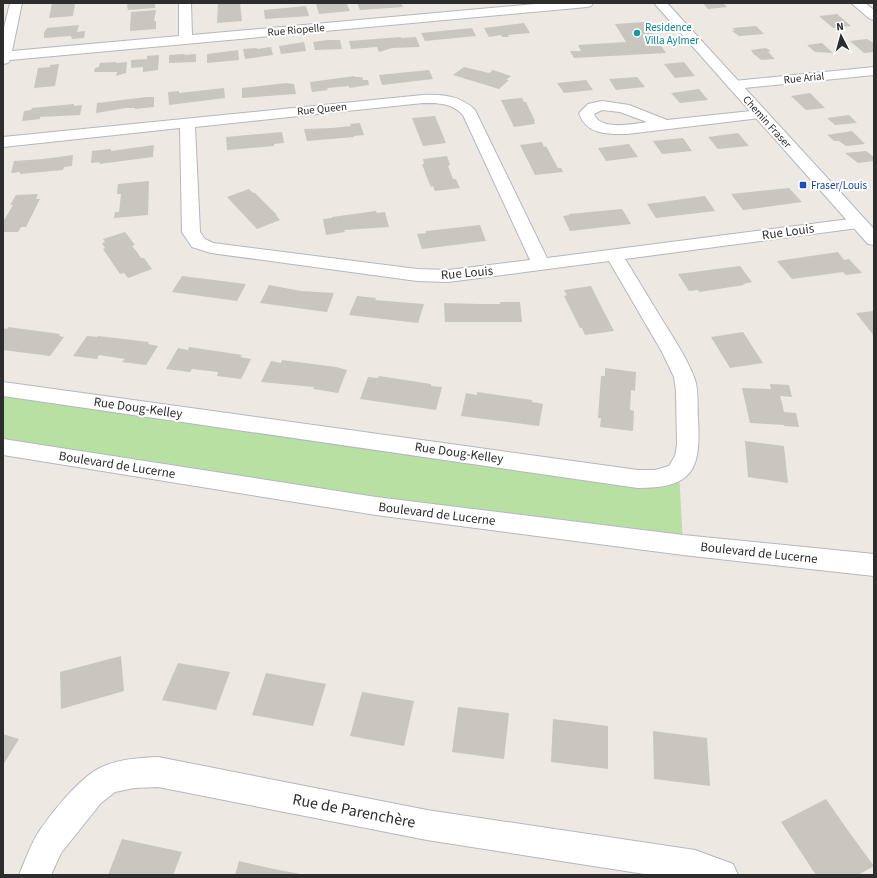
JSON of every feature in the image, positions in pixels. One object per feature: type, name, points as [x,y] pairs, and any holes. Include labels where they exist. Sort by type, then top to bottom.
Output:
[{"type":"street","points":[[4,58],[16,3]]},
{"type":"street","points":[[185,3],[186,40]]},
{"type":"street","name":"Rue Riopelle","points":[[4,58],[587,3]]},
{"type":"street","name":"Chemin Fraser","points":[[660,3],[874,240]]},
{"type":"street","points":[[857,3],[874,16]]},
{"type":"street","name":"Rue Arial","points":[[734,85],[874,71]]},
{"type":"street","name":"Rue Queen","points":[[3,142],[423,99],[447,99],[457,102],[465,107],[470,113],[542,265]]},
{"type":"street","points":[[664,124],[760,114]]},
{"type":"street","name":"Rue Louis","points":[[187,123],[191,232],[193,239],[199,245],[219,249],[433,276],[448,276],[615,256],[858,223]]},
{"type":"street","name":"Rue Doug-Kelley","points":[[3,389],[638,479],[655,480],[668,478],[678,471],[686,459],[688,445],[685,379],[671,351],[615,256]]},
{"type":"street","name":"Boulevard de Lucerne","points":[[3,447],[376,506],[683,545],[874,565]]},
{"type":"street","name":"Rue de Parenchère","points":[[35,875],[50,842],[90,792],[108,779],[134,773],[158,772],[427,825],[695,866],[722,875]]},
{"type":"green space","points":[[3,389],[638,479],[679,471],[683,545],[3,447]]},
{"type":"building","points":[[52,3],[75,3],[73,16],[49,18]]},
{"type":"building","points":[[128,3],[155,3],[155,8],[128,10]]},
{"type":"building","points":[[240,3],[242,21],[217,23],[218,4]]},
{"type":"building","points":[[357,3],[401,3],[403,7],[360,10]]},
{"type":"building","points":[[703,3],[723,3],[727,7],[708,9]]},
{"type":"building","points":[[316,4],[347,4],[350,11],[319,14]]},
{"type":"building","points":[[306,6],[309,16],[265,19],[264,10]]},
{"type":"building","points":[[156,10],[154,21],[156,21],[156,29],[130,31],[131,12]]},
{"type":"building","points":[[837,14],[851,26],[833,28],[819,16]]},
{"type":"building","name":"Residence Villa Aylmer","points":[[645,22],[666,53],[574,58],[570,51],[581,51],[578,45],[626,42],[615,24]]},
{"type":"building","points":[[524,23],[530,33],[508,35],[509,37],[502,37],[501,35],[489,37],[484,28]]},
{"type":"building","points":[[79,25],[77,32],[85,31],[84,38],[72,39],[71,36],[44,38],[44,33],[47,28]]},
{"type":"building","points":[[756,26],[764,34],[739,36],[732,31],[735,30],[732,28]]},
{"type":"building","points":[[472,28],[476,36],[425,41],[421,33]]},
{"type":"building","points":[[416,37],[420,47],[392,48],[379,52],[377,47],[351,49],[349,41]]},
{"type":"building","points":[[867,39],[874,43],[874,52],[864,53],[850,41]]},
{"type":"building","points":[[340,40],[342,49],[315,50],[313,42]]},
{"type":"building","points":[[304,42],[306,51],[281,54],[279,46]]},
{"type":"building","points":[[822,43],[833,53],[815,52],[807,45]]},
{"type":"building","points":[[271,47],[273,55],[245,59],[243,49]]},
{"type":"building","points":[[766,48],[771,51],[768,52],[775,59],[761,60],[754,55],[751,50]]},
{"type":"building","points":[[238,50],[239,60],[207,63],[207,54]]},
{"type":"building","points":[[196,54],[196,62],[169,63],[169,55]]},
{"type":"building","points":[[159,55],[158,70],[143,72],[143,67],[131,68],[131,60],[147,59],[147,56]]},
{"type":"building","points":[[127,62],[126,73],[116,76],[117,72],[94,72],[95,68],[99,67],[100,63]]},
{"type":"building","points":[[684,62],[695,76],[675,78],[664,64]]},
{"type":"building","points":[[59,64],[55,86],[34,88],[38,68],[50,67],[50,65]]},
{"type":"building","points":[[464,67],[489,73],[493,70],[511,76],[506,80],[509,80],[499,89],[453,75]]},
{"type":"building","points":[[429,70],[433,79],[382,85],[379,75]]},
{"type":"building","points":[[355,76],[362,77],[363,80],[368,80],[369,85],[349,88],[349,86],[327,88],[328,90],[312,92],[310,82]]},
{"type":"building","points":[[637,77],[645,87],[616,90],[609,79]]},
{"type":"building","points":[[586,80],[593,90],[564,93],[557,83]]},
{"type":"building","points":[[286,83],[294,84],[296,94],[242,98],[242,88]]},
{"type":"building","points":[[224,88],[225,98],[169,105],[168,92],[179,91],[179,93]]},
{"type":"building","points":[[699,89],[708,100],[680,103],[671,93]]},
{"type":"building","points":[[810,93],[825,108],[806,110],[791,96]]},
{"type":"building","points":[[154,97],[154,107],[135,109],[126,108],[96,113],[97,103]]},
{"type":"building","points":[[522,98],[524,102],[526,102],[535,124],[514,127],[501,100]]},
{"type":"building","points":[[74,104],[74,106],[82,105],[80,115],[40,117],[40,119],[22,121],[24,111],[31,110],[32,108]]},
{"type":"building","points":[[849,115],[857,123],[835,125],[827,118]]},
{"type":"building","points":[[435,116],[446,143],[423,146],[412,118]]},
{"type":"building","points":[[360,123],[364,135],[354,137],[307,141],[304,129],[351,126],[350,124]]},
{"type":"building","points":[[852,131],[865,144],[846,146],[839,141],[834,141],[827,135]]},
{"type":"building","points":[[282,132],[284,143],[274,144],[274,146],[227,150],[226,137]]},
{"type":"building","points":[[738,133],[749,146],[718,149],[708,137]]},
{"type":"building","points":[[683,138],[692,151],[662,154],[653,141]]},
{"type":"building","points":[[542,142],[544,147],[546,146],[558,168],[561,168],[563,172],[535,175],[520,145]]},
{"type":"building","points":[[629,144],[638,157],[606,161],[598,148]]},
{"type":"building","points":[[154,145],[153,157],[99,164],[100,162],[91,163],[92,151],[111,149],[111,151]]},
{"type":"building","points":[[866,151],[874,157],[874,161],[858,163],[845,153]]},
{"type":"building","points":[[73,155],[72,166],[64,167],[63,170],[20,174],[20,172],[11,173],[14,161]]},
{"type":"building","points":[[447,156],[450,165],[448,166],[453,179],[456,179],[460,188],[435,191],[433,186],[431,187],[426,175],[422,164],[424,164],[423,159]]},
{"type":"building","points":[[149,181],[148,215],[114,218],[115,212],[119,212],[121,194],[117,194],[118,184]]},
{"type":"building","points":[[789,188],[802,202],[743,210],[731,194]]},
{"type":"building","points":[[249,189],[277,215],[280,220],[257,229],[227,197]]},
{"type":"building","points":[[38,194],[36,199],[40,199],[26,227],[21,227],[18,232],[3,232],[3,222],[13,205],[10,205],[16,195]]},
{"type":"building","points":[[705,196],[715,211],[656,218],[647,204]]},
{"type":"building","points":[[622,209],[631,224],[570,231],[563,216],[570,215],[569,214]]},
{"type":"building","points":[[376,211],[377,213],[385,212],[389,227],[344,230],[345,232],[326,235],[323,219]]},
{"type":"building","points":[[480,225],[486,241],[422,249],[417,234],[426,233],[426,231]]},
{"type":"building","points":[[125,232],[135,245],[132,246],[152,269],[128,278],[124,273],[120,274],[103,249],[105,248],[102,243],[105,242],[103,239]]},
{"type":"building","points":[[838,252],[844,260],[849,259],[862,273],[846,275],[843,272],[792,279],[777,261]]},
{"type":"building","points":[[740,266],[752,282],[743,284],[744,285],[699,292],[698,290],[689,291],[678,274]]},
{"type":"building","points":[[182,276],[246,284],[237,301],[172,292]]},
{"type":"building","points":[[269,285],[301,291],[334,293],[327,312],[260,303]]},
{"type":"building","points":[[591,286],[614,331],[585,335],[582,328],[580,328],[564,296],[567,295],[564,290]]},
{"type":"building","points":[[357,296],[376,298],[375,300],[424,304],[418,323],[349,315]]},
{"type":"building","points":[[500,302],[520,302],[522,322],[445,322],[444,303],[500,304]]},
{"type":"building","points":[[874,311],[874,336],[856,313]]},
{"type":"building","points":[[8,327],[60,334],[59,336],[64,337],[50,356],[3,350],[3,328],[7,329]]},
{"type":"building","points":[[743,332],[763,363],[730,368],[711,337]]},
{"type":"building","points":[[87,336],[149,342],[148,344],[158,346],[146,365],[122,362],[125,359],[99,355],[97,359],[73,356]]},
{"type":"building","points":[[189,347],[242,355],[240,357],[251,359],[241,379],[217,376],[218,372],[192,369],[190,372],[166,369],[178,348],[188,350]]},
{"type":"building","points":[[282,360],[336,367],[347,370],[338,393],[313,389],[314,387],[261,382],[271,361],[281,363]]},
{"type":"building","points":[[605,368],[636,372],[635,391],[631,390],[630,410],[634,411],[633,431],[600,427],[601,418],[598,418],[601,376],[605,376]]},
{"type":"building","points":[[379,376],[442,387],[436,410],[360,399],[368,377],[378,378]]},
{"type":"building","points":[[770,384],[789,385],[792,397],[780,396],[784,412],[796,413],[799,427],[750,423],[742,388],[771,389]]},
{"type":"building","points":[[477,392],[532,400],[532,402],[543,404],[539,426],[461,416],[466,393],[477,395]]},
{"type":"building","points":[[745,441],[784,446],[788,483],[748,477]]},
{"type":"building","points":[[121,656],[124,691],[61,709],[60,672]]},
{"type":"building","points":[[178,663],[230,672],[216,710],[162,700]]},
{"type":"building","points":[[266,673],[326,684],[313,726],[252,715]]},
{"type":"building","points":[[362,692],[414,701],[404,746],[350,736]]},
{"type":"building","points":[[458,707],[509,713],[504,759],[452,752]]},
{"type":"building","points":[[553,719],[608,726],[608,769],[551,762]]},
{"type":"building","points":[[653,731],[707,738],[710,786],[654,779]]},
{"type":"building","points":[[3,734],[19,739],[3,765]]},
{"type":"building","points":[[826,799],[874,866],[858,875],[816,875],[781,822]]},
{"type":"building","points":[[122,839],[182,852],[173,875],[108,875]]},
{"type":"building","points":[[239,861],[300,874],[300,875],[235,875]]},
{"type":"place","name":"Residence Villa Aylmer","points":[[637,33]]},
{"type":"place","name":"Fraser/Louis","points":[[803,185]]}]
